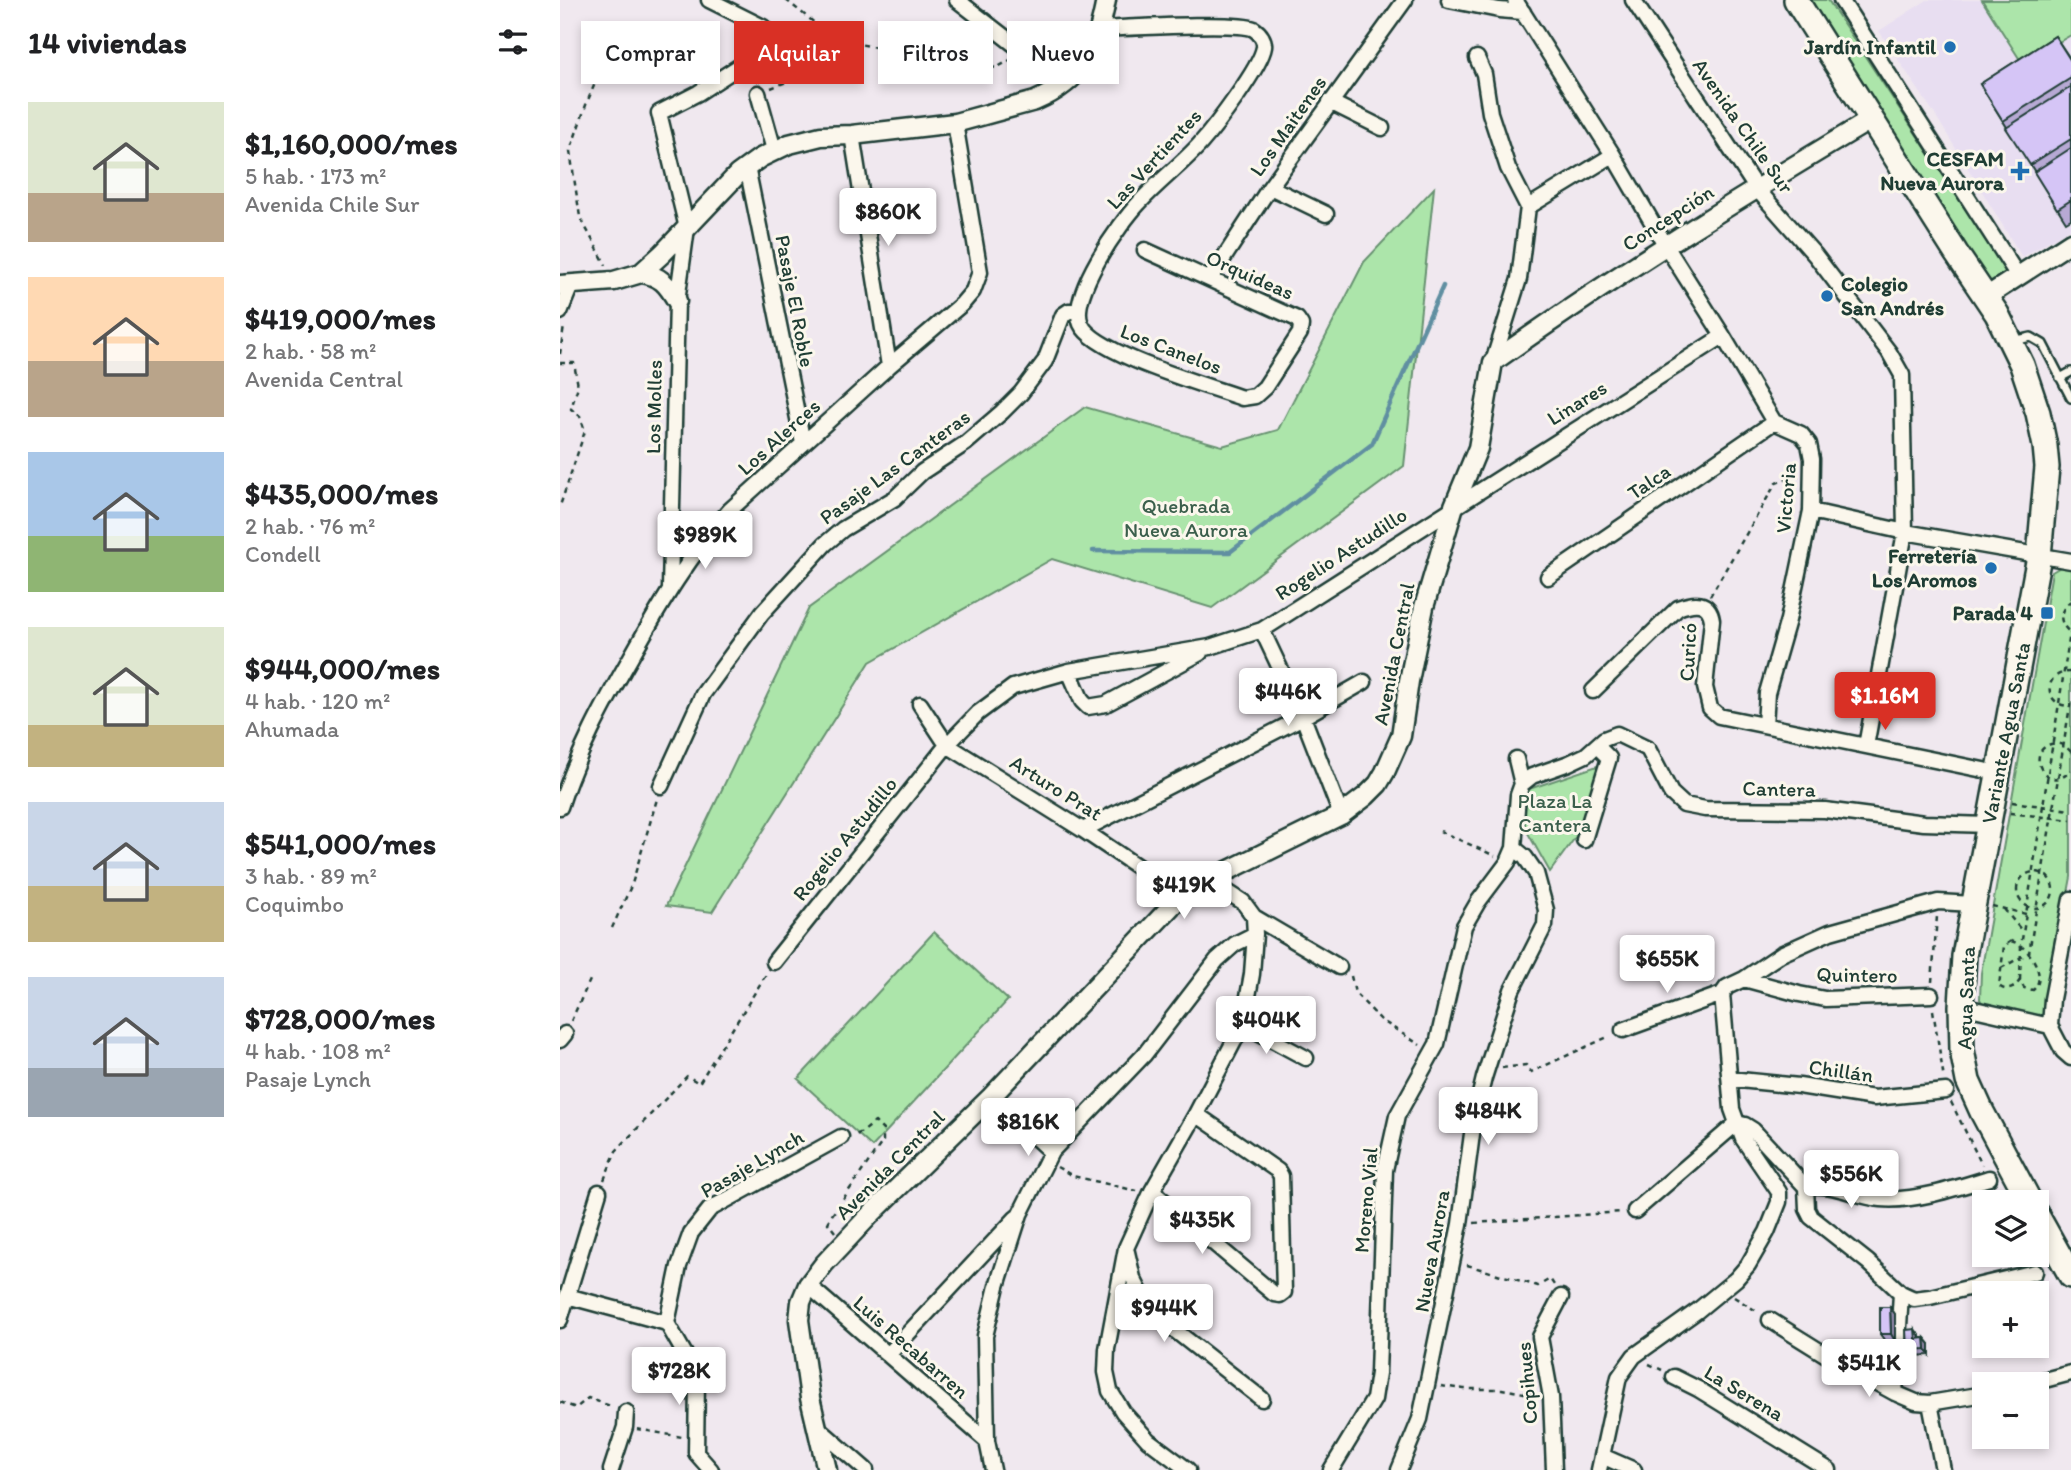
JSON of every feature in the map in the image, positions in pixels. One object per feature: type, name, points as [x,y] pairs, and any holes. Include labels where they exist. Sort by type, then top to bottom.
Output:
[{"type":"main road","name":"Variante Agua Santa","points":[[1796,0],[1997,314],[2026,376],[2045,446],[2047,467],[2039,556],[1988,825],[1983,905]]},
{"type":"main road","name":"Agua Santa","points":[[1983,905],[1964,956],[1962,1050],[1968,1081],[2024,1190]]},
{"type":"main road","points":[[2049,1237],[2071,1276]]},
{"type":"street","points":[[709,0],[751,21]]},
{"type":"street","points":[[957,0],[1007,38]]},
{"type":"street","points":[[1102,21],[1106,0]]},
{"type":"street","name":"Los Maitenes","points":[[1210,279],[1270,187],[1405,0]]},
{"type":"street","points":[[1449,0],[1499,10],[1519,6],[1613,155],[1774,422]]},
{"type":"street","name":"Avenida Chile Sur","points":[[1633,0],[1756,188],[1815,255],[1889,352],[1902,375],[1905,531],[1866,746]]},
{"type":"street","points":[[1842,0],[2018,276]]},
{"type":"street","name":"Las Vertientes","points":[[1079,310],[1083,288],[1113,235],[1137,204],[1198,146],[1228,108],[1264,46],[1261,34],[1252,28],[1227,26],[1119,29]]},
{"type":"street","points":[[1477,58],[1484,74],[1490,113],[1508,168],[1528,207],[1613,155]]},
{"type":"street","points":[[687,228],[659,113],[698,93],[734,70]]},
{"type":"street","points":[[560,312],[565,285],[614,281],[641,272],[663,253],[729,182],[774,150],[813,138],[955,123],[1035,101],[1065,84]]},
{"type":"street","points":[[758,93],[774,150]]},
{"type":"street","points":[[1330,102],[1382,128]]},
{"type":"street","name":"Concepción","points":[[1493,362],[1558,316],[1756,188],[1872,119]]},
{"type":"street","name":"Los Alerces","points":[[560,807],[569,777],[595,721],[670,588],[730,510],[974,291],[980,272],[955,123]]},
{"type":"street","points":[[852,135],[889,366]]},
{"type":"street","name":"Pasaje El Roble","points":[[747,167],[803,443]]},
{"type":"street","points":[[1270,187],[1326,214]]},
{"type":"street","name":"Avenida Central","points":[[827,1470],[810,1398],[799,1320],[801,1302],[808,1285],[824,1264],[991,1097],[1181,896],[1341,815],[1378,784],[1401,736],[1424,607],[1454,506],[1478,448],[1493,362],[1519,279],[1528,207]]},
{"type":"street","name":"Los Molles","points":[[670,588],[677,301],[687,228]]},
{"type":"street","points":[[1986,297],[2071,242]]},
{"type":"street","name":"Orquideas","points":[[1145,250],[1297,319],[1301,325],[1300,333],[1265,387]]},
{"type":"street","points":[[641,272],[650,274],[668,285],[677,301]]},
{"type":"street","name":"Los Canelos","points":[[1079,310],[1080,323],[1089,335],[1101,344],[1131,358],[1242,398],[1255,396],[1265,387]]},
{"type":"street","name":"Pasaje Las Canteras","points":[[661,786],[704,694],[762,613],[825,544],[843,529],[895,498],[922,472],[965,443],[1002,412],[1045,361],[1063,316],[1069,311],[1079,310]]},
{"type":"street","name":"Linares","points":[[1454,506],[1723,336]]},
{"type":"street","name":"Victoria","points":[[1765,724],[1767,693],[1788,620],[1811,511],[1812,471],[1809,444],[1801,434],[1774,422]]},
{"type":"street","name":"Talca","points":[[1548,577],[1774,422]]},
{"type":"street","name":"Rogelio Astudillo","points":[[774,962],[947,745],[978,713],[1013,687],[1069,671],[1210,647],[1262,630],[1454,506]]},
{"type":"street","points":[[1811,511],[2071,561]]},
{"type":"street","name":"Curicó","points":[[1593,691],[1678,608],[1692,603],[1705,605],[1711,611],[1712,620],[1705,687],[1710,708],[1719,716],[1765,724]]},
{"type":"street","points":[[1262,630],[1303,717],[1341,815]]},
{"type":"street","name":"Rogelio Astudillo","points":[[1069,671],[1082,701],[1088,707],[1106,704],[1210,647]]},
{"type":"street","points":[[1083,830],[1303,717],[1364,682]]},
{"type":"street","name":"Arturo Prat","points":[[920,704],[947,745],[1083,830],[1181,896]]},
{"type":"street","points":[[1765,724],[1998,773]]},
{"type":"street","name":"Cantera","points":[[1601,742],[1617,734],[1648,748],[1671,793],[1684,805],[1705,809],[1825,810],[1924,823],[1988,825]]},
{"type":"street","points":[[1511,855],[1518,794],[1522,784],[1532,776],[1586,755],[1601,742],[1609,758],[1584,840]]},
{"type":"street","points":[[1516,759],[1522,784]]},
{"type":"street","name":"Moreno Vial","points":[[1331,1470],[1374,1399],[1378,1373],[1385,1170],[1397,1116],[1437,1044],[1464,926],[1511,855]]},
{"type":"street","name":"Nueva Aurora","points":[[1399,1470],[1420,1419],[1460,1224],[1474,1119],[1484,1079],[1512,989],[1545,925],[1546,910],[1536,873],[1525,858],[1511,855]]},
{"type":"street","points":[[1209,880],[1243,902],[1254,917],[1338,967]]},
{"type":"street","points":[[2071,899],[2052,999],[2050,1026],[2063,1051],[2071,1058]]},
{"type":"street","points":[[1623,1030],[1722,994],[1727,987],[1781,954],[1818,937],[1938,902],[1983,905]]},
{"type":"street","points":[[1188,1470],[1147,1440],[1123,1412],[1110,1391],[1106,1372],[1107,1349],[1126,1248],[1152,1193],[1243,1024],[1252,974],[1254,917]]},
{"type":"street","points":[[993,1470],[987,1441],[985,1336],[997,1286],[1020,1214],[1048,1157],[1144,1055],[1217,960],[1235,944],[1255,934]]},
{"type":"street","name":"Quintero","points":[[1744,979],[1825,999],[1931,995]]},
{"type":"street","points":[[1634,1470],[1600,1463],[1619,1377],[1634,1356],[1736,1279],[1748,1265],[1767,1232],[1779,1202],[1779,1192],[1744,1139],[1732,1109],[1722,994]]},
{"type":"street","points":[[1961,1006],[2050,1026]]},
{"type":"street","points":[[1243,1024],[1306,1058]]},
{"type":"street","name":"Chillán","points":[[1730,1079],[1874,1098],[1946,1091]]},
{"type":"street","points":[[991,1097],[1048,1157]]},
{"type":"street","points":[[1152,1193],[1274,1294],[1280,1295],[1284,1292],[1281,1177],[1273,1167],[1196,1114]]},
{"type":"street","points":[[1737,1123],[1753,1130],[1806,1188],[1807,1209],[1811,1217],[1908,1297],[1921,1299],[2035,1272]]},
{"type":"street","points":[[1635,1211],[1737,1123]]},
{"type":"street","name":"Pasaje Lynch","points":[[667,1323],[678,1266],[691,1233],[710,1209],[840,1137]]},
{"type":"street","points":[[1806,1188],[1814,1185],[1879,1199],[1896,1199],[1989,1178]]},
{"type":"street","points":[[560,1320],[599,1192]]},
{"type":"street","points":[[888,1355],[1020,1214]]},
{"type":"street","points":[[1126,1248],[1133,1278],[1144,1302],[1163,1321],[1262,1399]]},
{"type":"street","name":"Luis Recabarren","points":[[808,1285],[987,1441]]},
{"type":"street","points":[[1895,1393],[1901,1293]]},
{"type":"street","points":[[567,1296],[667,1323],[697,1378],[696,1453],[710,1470]]},
{"type":"street","name":"Copihues","points":[[1554,1470],[1551,1397],[1540,1337],[1561,1297]]},
{"type":"street","points":[[1770,1320],[1831,1358],[1916,1402],[1930,1403],[1972,1396]]},
{"type":"street","points":[[2049,1379],[2071,1373]]},
{"type":"street","name":"La Serena","points":[[1674,1377],[1829,1470]]},
{"type":"street","points":[[1930,1403],[1943,1470]]},
{"type":"street","points":[[611,1470],[626,1419]]},
{"type":"street","points":[[818,1428],[866,1470]]},
{"type":"lane","points":[[2011,342],[2031,337],[2043,344],[2071,398]]},
{"type":"lane","points":[[2060,378],[2071,372]]},
{"type":"path","points":[[786,0],[812,21]]},
{"type":"path","points":[[864,45],[996,68],[1007,61]]},
{"type":"path","points":[[595,84],[570,151],[580,217],[614,281]]},
{"type":"path","points":[[758,93],[781,84]]},
{"type":"path","points":[[560,363],[574,363],[578,386],[570,409],[580,416],[584,431],[560,506]]},
{"type":"path","points":[[1705,605],[1776,483],[1812,471]]},
{"type":"path","points":[[2020,980],[2014,988],[2006,989],[2001,988],[1998,982],[2006,944],[2011,942],[2021,946],[2029,953],[2039,976],[2038,986],[2033,990],[2026,990],[2022,986],[2021,946],[2070,633],[2063,625],[2061,615],[2071,601]]},
{"type":"path","points":[[2070,706],[2059,704],[2052,697],[2050,686],[2054,677],[2071,672]]},
{"type":"path","points":[[2029,953],[2071,700]]},
{"type":"path","points":[[2071,752],[2064,745],[2053,744],[2043,749],[2038,758],[2040,769],[2047,776],[2058,779],[2071,770]]},
{"type":"path","points":[[612,928],[632,884],[661,786]]},
{"type":"path","points":[[2012,802],[2071,810]]},
{"type":"path","points":[[2010,813],[2071,820]]},
{"type":"path","points":[[1440,831],[1511,855]]},
{"type":"path","points":[[2032,872],[2042,874],[2050,882],[2052,893],[2047,903],[2036,908],[2027,906],[2020,899],[2018,885],[2023,877],[2032,872]]},
{"type":"path","points":[[1931,995],[1938,902]]},
{"type":"path","points":[[1983,905],[2026,914]]},
{"type":"path","points":[[2004,909],[2023,931]]},
{"type":"path","points":[[2001,968],[2029,953]]},
{"type":"path","points":[[1338,967],[1349,961],[1355,993],[1381,1020],[1433,1051]]},
{"type":"path","points":[[599,1192],[616,1151],[687,1076],[699,1083],[774,962]]},
{"type":"path","points":[[563,1037],[590,980]]},
{"type":"path","points":[[1496,1071],[1502,1067],[1526,1065],[1531,1072],[1623,1030]]},
{"type":"path","points":[[840,1137],[844,1141],[875,1122],[883,1130],[883,1142],[828,1223],[844,1242]]},
{"type":"path","points":[[1048,1157],[1073,1176],[1152,1193]]},
{"type":"path","points":[[1460,1224],[1635,1211]]},
{"type":"path","points":[[1453,1260],[1538,1286],[1550,1279],[1561,1297]]},
{"type":"path","points":[[1723,1290],[1770,1320]]},
{"type":"path","name":"La Serena","points":[[1634,1356],[1674,1377]]},
{"type":"path","points":[[1427,1384],[1464,1390],[1502,1389],[1551,1397]]},
{"type":"path","points":[[560,1402],[576,1408],[588,1398],[626,1419],[696,1440]]},
{"type":"shaded area","name":"CESFAM Nueva Aurora","points":[[1927,0],[1982,0],[2022,63],[2071,35],[2071,228],[2022,257],[1934,113],[1879,31]]},
{"type":"green space","points":[[1799,0],[1828,0],[2009,275],[1986,290]]},
{"type":"green space","points":[[1982,0],[2071,0],[2071,35],[2022,63]]},
{"type":"green space","name":"Quebrada Nueva Aurora","points":[[1434,188],[1404,466],[1212,608],[1052,559],[870,662],[712,912],[666,906],[809,608],[1085,407],[1222,446],[1278,430],[1364,262]]},
{"type":"green space","points":[[2062,566],[2071,568],[2071,877],[2045,1015],[2035,1018],[1983,1005],[1980,999],[1981,973],[2052,572]]},
{"type":"green space","name":"Plaza La Cantera","points":[[1603,764],[1582,828],[1550,872],[1524,826],[1526,790]]},
{"type":"green space","points":[[934,932],[1008,1000],[872,1147],[798,1079]]},
{"type":"building","points":[[2055,36],[2071,61],[2071,78],[2003,121],[1980,84]]},
{"type":"building","points":[[2071,87],[2071,139],[2030,165],[2006,128]]},
{"type":"building","points":[[2071,148],[2071,200],[2057,209],[2034,172]]},
{"type":"building","points":[[1880,1307],[1890,1307],[1891,1334],[1880,1334]]},
{"type":"building","points":[[1915,1329],[1916,1339],[1925,1338],[1926,1349],[1907,1350],[1906,1330]]},
{"type":"waterway","points":[[1093,551],[1230,552],[1372,444],[1443,286]]},
{"type":"place","name":"Jardín Infantil","points":[[1950,47]]},
{"type":"place","name":"CESFAM Nueva Aurora","points":[[2020,171]]},
{"type":"place","name":"Colegio San Andrés","points":[[1827,296]]},
{"type":"place","name":"Ferretería Los Aromos","points":[[1991,568]]},
{"type":"place","name":"Parada 4","points":[[2047,613]]}]
